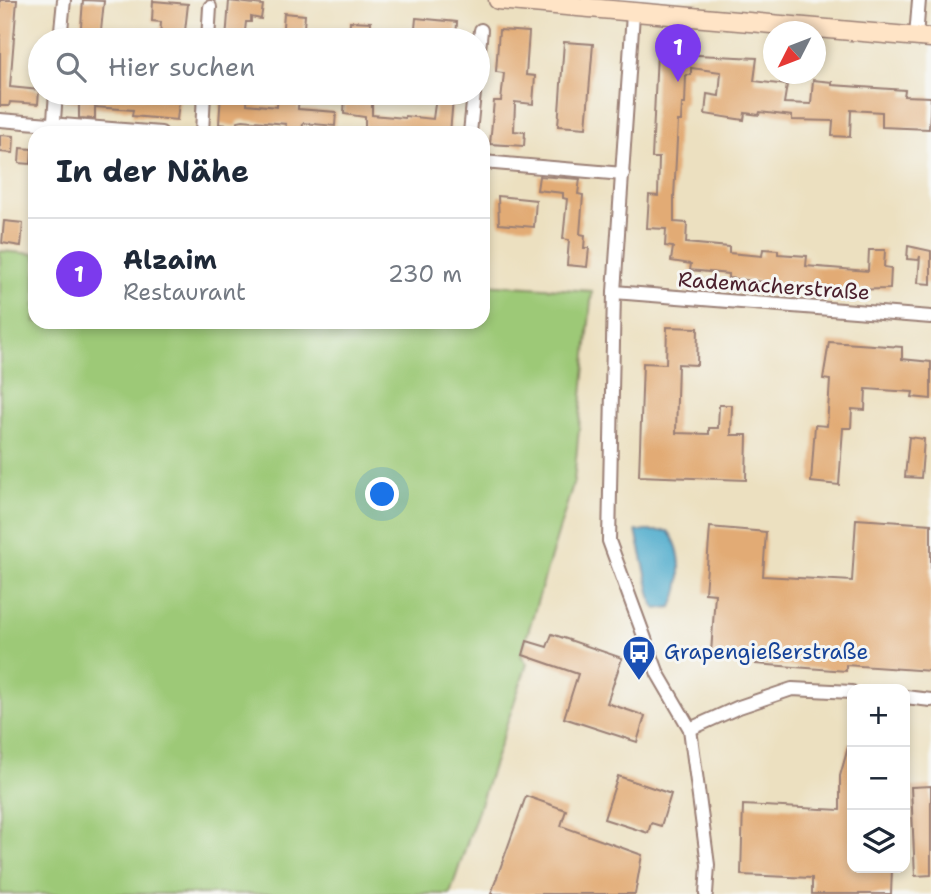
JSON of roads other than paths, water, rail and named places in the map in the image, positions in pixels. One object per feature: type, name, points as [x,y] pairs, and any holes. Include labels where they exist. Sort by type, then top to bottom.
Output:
[{"type":"main road","points":[[498,0],[923,38]]},
{"type":"street","points":[[62,28],[64,0]]},
{"type":"street","points":[[919,0],[923,38]]},
{"type":"street","points":[[209,28],[210,7]]},
{"type":"street","points":[[633,14],[614,292],[609,541],[653,663],[690,729],[708,864],[706,894]]},
{"type":"street","points":[[53,126],[55,105]]},
{"type":"street","points":[[202,126],[203,105]]},
{"type":"street","points":[[471,126],[473,105]]},
{"type":"street","points":[[0,120],[40,126]]},
{"type":"street","points":[[490,163],[623,174]]},
{"type":"street","name":"Rademacherstraße","points":[[614,292],[931,317]]},
{"type":"street","points":[[690,729],[739,707],[792,690],[847,692]]},
{"type":"street","points":[[910,698],[931,700]]},
{"type":"water","points":[[636,531],[668,531],[673,539],[679,558],[680,578],[672,607],[656,609],[653,605]]},
{"type":"place","name":"Alzaim","points":[[678,82]]},
{"type":"place","name":"Grapengießerstraße","points":[[639,682]]}]
